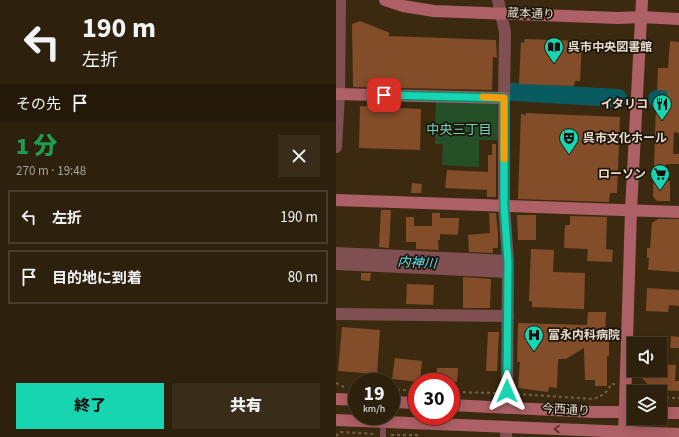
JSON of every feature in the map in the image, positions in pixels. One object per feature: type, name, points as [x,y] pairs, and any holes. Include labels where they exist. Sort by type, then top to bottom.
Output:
[{"type":"street","points":[[336,147],[340,0]]},
{"type":"street","name":"蔵本通り","points":[[385,0],[403,6],[434,11],[679,19]]},
{"type":"street","points":[[498,0],[500,13],[506,32],[504,98],[504,205],[508,267],[507,408]]},
{"type":"street","points":[[627,398],[625,384],[631,210],[642,0]]},
{"type":"street","points":[[338,94],[504,98]]},
{"type":"street","points":[[336,200],[679,212]]},
{"type":"street","points":[[336,253],[508,267]]},
{"type":"street","points":[[336,264],[508,267]]},
{"type":"street","points":[[336,314],[508,316]]},
{"type":"street","points":[[336,399],[348,400]]},
{"type":"street","name":"今西通り","points":[[460,405],[627,412]]},
{"type":"street","points":[[667,413],[679,413]]},
{"type":"street","name":"今西通り","points":[[336,420],[348,421]]},
{"type":"street","points":[[624,434],[627,421]]},
{"type":"street","name":"今西通り","points":[[400,423],[506,432],[679,434]]},
{"type":"path","points":[[336,383],[346,388]]},
{"type":"path","points":[[460,392],[495,394],[507,391],[521,395],[594,399],[603,395],[611,384],[640,385]]},
{"type":"path","points":[[667,398],[679,398]]},
{"type":"path","points":[[336,436],[340,432],[418,436]]},
{"type":"green space","points":[[436,100],[497,101],[498,140],[479,140],[479,167],[442,165],[443,144],[435,144]]},
{"type":"building","points":[[360,21],[390,33],[388,36],[496,40],[497,58],[493,57],[492,90],[353,87],[352,24]]},
{"type":"building","points":[[525,39],[582,41],[580,81],[575,81],[574,86],[519,84],[521,42],[524,43]]},
{"type":"building","points":[[670,41],[679,42],[679,133],[674,132],[673,154],[679,154],[679,164],[666,164],[665,181],[670,181],[670,201],[657,201],[653,197],[656,107],[666,108],[667,91],[657,90],[658,68],[668,68]]},
{"type":"building","points":[[360,106],[421,109],[420,150],[359,148]]},
{"type":"building","name":"呉市文化ホール","points":[[526,113],[620,117],[617,193],[610,193],[609,202],[518,199],[521,114],[526,115]]},
{"type":"building","points":[[492,144],[496,144],[496,197],[487,197],[487,190],[445,188],[447,170],[488,172],[488,155],[492,155]]},
{"type":"building","points":[[412,183],[422,184],[421,193],[411,193]]},
{"type":"building","points":[[381,210],[391,210],[389,248],[379,247]]},
{"type":"building","points":[[432,213],[440,213],[440,218],[459,218],[458,235],[440,234],[440,240],[438,240],[439,250],[416,249],[416,242],[406,242],[406,217],[414,217],[414,226],[432,226]]},
{"type":"building","points":[[489,213],[496,213],[498,248],[493,248],[493,253],[469,252],[468,235],[490,233]]},
{"type":"building","points":[[517,215],[536,215],[536,240],[518,240]]},
{"type":"building","points":[[570,216],[607,217],[606,249],[613,250],[612,262],[587,261],[588,249],[564,248],[565,225],[570,225]]},
{"type":"building","points":[[658,219],[679,219],[679,272],[648,270],[649,258],[647,258],[647,248],[650,248],[652,223]]},
{"type":"building","points":[[531,249],[554,250],[553,272],[585,273],[584,309],[532,307],[532,301],[529,301]]},
{"type":"building","points":[[361,273],[371,273],[370,281],[361,280]]},
{"type":"building","points":[[463,277],[491,279],[490,308],[463,308]]},
{"type":"building","points":[[407,284],[434,285],[433,305],[406,304]]},
{"type":"building","points":[[647,288],[679,290],[679,306],[669,305],[668,312],[646,311]]},
{"type":"building","points":[[588,312],[606,312],[605,334],[609,334],[607,386],[595,386],[595,380],[585,380],[584,348],[566,359],[558,359],[557,388],[549,387],[548,392],[518,388],[520,362],[517,362],[518,323],[587,325]]},
{"type":"building","points":[[342,327],[380,330],[377,373],[338,371]]},
{"type":"building","points":[[488,332],[499,332],[497,371],[486,371]]},
{"type":"building","points":[[671,336],[679,337],[679,348],[670,348]]},
{"type":"building","points":[[395,358],[422,361],[421,373],[408,373],[408,381],[400,380],[400,373],[393,373]]},
{"type":"building","points":[[667,364],[676,365],[675,381],[679,381],[679,391],[667,391],[667,385],[648,385],[641,377],[667,377]]},
{"type":"building","points":[[437,368],[458,368],[458,373],[437,373]]},
{"type":"waterway","name":"内神川","points":[[513,92],[618,98]]},
{"type":"waterway","name":"内神川","points":[[657,99],[679,100]]},
{"type":"slow traffic","points":[[483,97],[504,98],[504,159]]},
{"type":"place","name":"呉市中央図書館","points":[[554,64]]},
{"type":"place","name":"イタリコ","points":[[662,121]]},
{"type":"place","name":"呉市文化ホール","points":[[569,155]]},
{"type":"place","name":"ローソン","points":[[660,191]]},
{"type":"place","name":"富永内科病院","points":[[534,352]]},
{"type":"district","name":"中央三丁目","points":[[459,130]]},
{"type":"route","points":[[384,95],[504,98],[504,205],[508,262],[507,391]]}]
